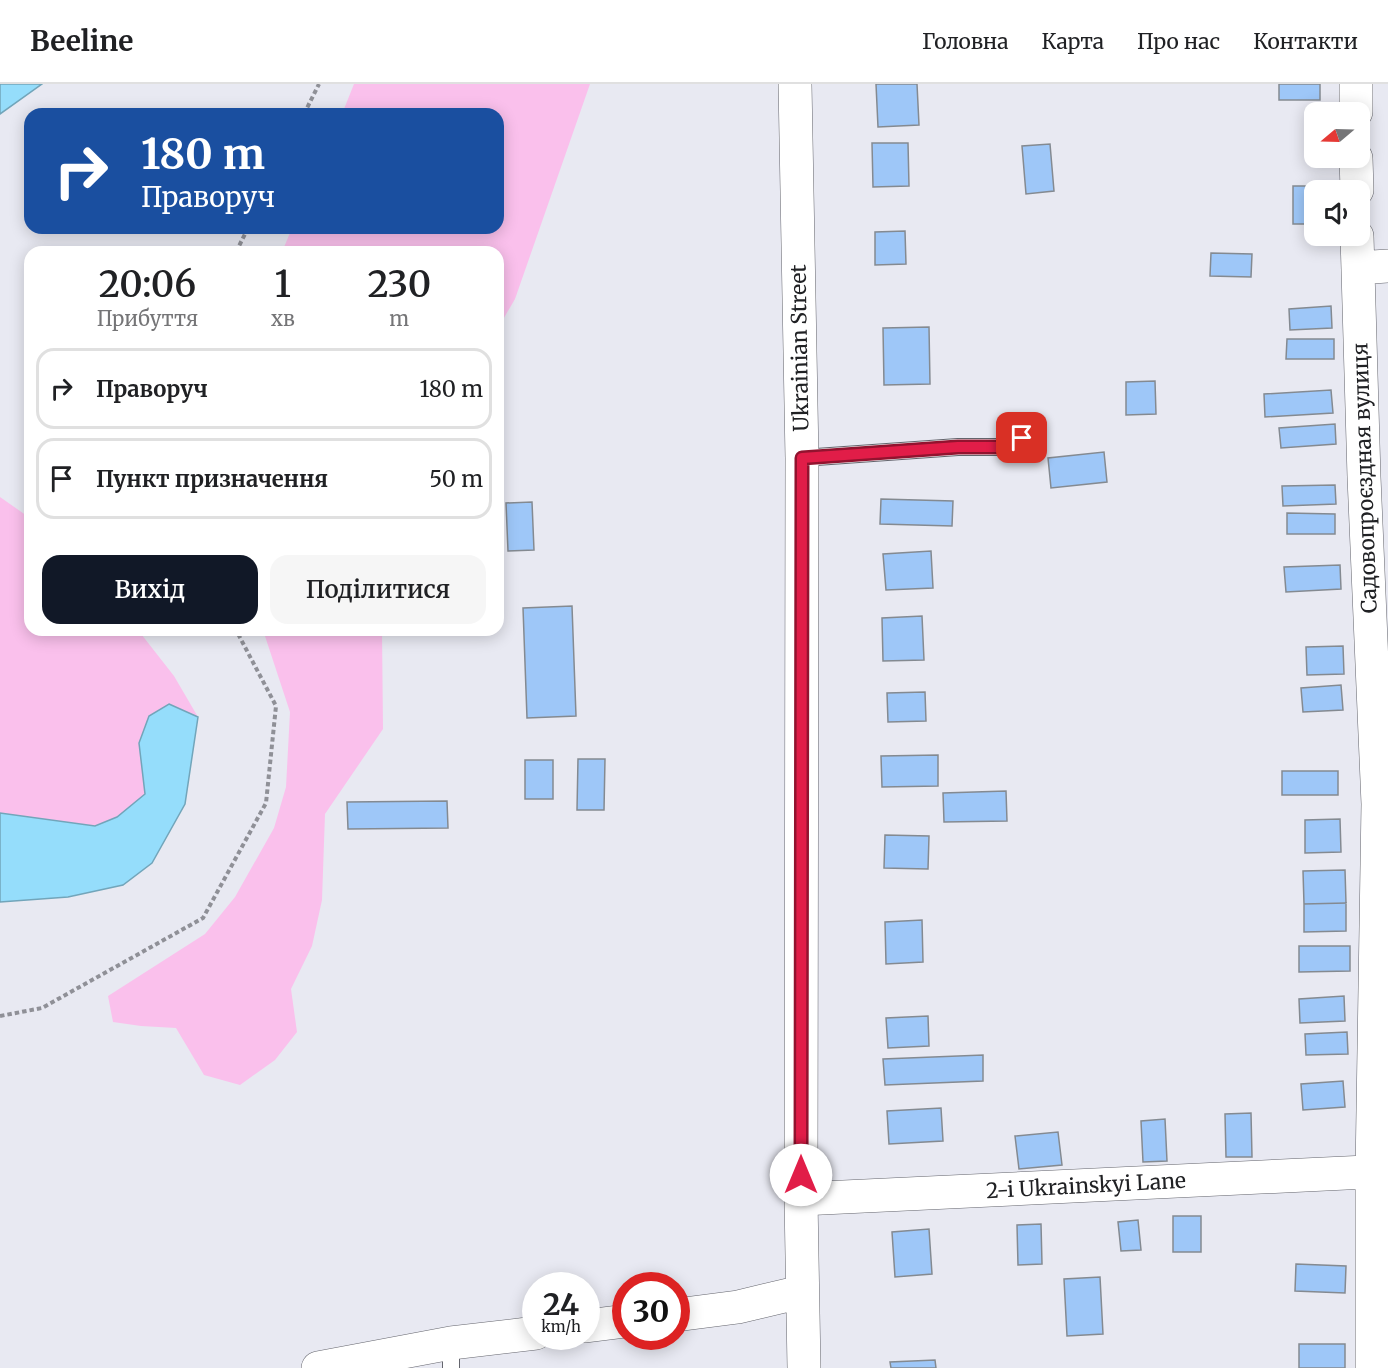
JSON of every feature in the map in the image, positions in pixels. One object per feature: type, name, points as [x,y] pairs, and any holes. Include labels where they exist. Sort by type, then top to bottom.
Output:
[{"type":"street","name":"Ukrainian Street","points":[[795,84],[802,458],[801,1292],[804,1368]]},
{"type":"street","points":[[1356,84],[1356,102]]},
{"type":"street","name":"Садовопроєздная вулиця","points":[[1362,246],[1373,267],[1383,803],[1380,1172],[1372,1368]]},
{"type":"street","name":"2-i Ukrainskyi Lane","points":[[801,1199],[1380,1172]]},
{"type":"street","points":[[690,1313],[738,1307],[801,1292]]},
{"type":"street","points":[[318,1368],[451,1356],[522,1337]]},
{"type":"lane","points":[[802,458],[958,447],[1007,447],[1022,438]]},
{"type":"path","points":[[307,108],[319,84]]},
{"type":"path","points":[[0,1016],[42,1008],[202,918],[266,803],[276,706],[239,636]]},
{"type":"shaded area","points":[[354,84],[590,84],[515,299],[504,318],[504,246],[284,246],[290,234],[504,234],[504,108],[344,108]]},
{"type":"shaded area","points":[[0,497],[24,514],[24,636],[143,636],[174,676],[198,717],[169,704],[139,743],[145,794],[117,817],[95,826],[0,813]]},
{"type":"shaded area","points":[[265,636],[382,636],[383,729],[325,814],[322,900],[312,946],[291,989],[297,1032],[275,1060],[240,1085],[204,1075],[176,1028],[113,1022],[108,996],[205,934],[235,897],[274,828],[286,787],[290,712]]},
{"type":"water","points":[[0,84],[42,84],[0,114]]},
{"type":"water","points":[[169,704],[198,717],[185,804],[152,863],[123,885],[68,897],[0,902],[0,813],[95,826],[117,817],[145,794],[139,743],[149,716]]},
{"type":"building","points":[[876,84],[917,84],[919,125],[878,127]]},
{"type":"building","points":[[1279,84],[1320,84],[1320,100],[1279,100]]},
{"type":"building","points":[[872,143],[908,143],[909,186],[873,187]]},
{"type":"building","points":[[1050,144],[1054,191],[1026,194],[1022,146]]},
{"type":"building","points":[[1293,186],[1304,186],[1304,224],[1293,224]]},
{"type":"building","points":[[905,231],[906,264],[875,265],[875,232]]},
{"type":"building","points":[[1211,253],[1252,254],[1251,277],[1210,276]]},
{"type":"building","points":[[1331,306],[1332,328],[1290,330],[1289,309]]},
{"type":"building","points":[[929,327],[930,384],[884,385],[883,328]]},
{"type":"building","points":[[1287,339],[1334,339],[1334,359],[1286,359]]},
{"type":"building","points":[[1155,381],[1156,414],[1126,415],[1126,382]]},
{"type":"building","points":[[1331,390],[1333,413],[1265,417],[1264,394]]},
{"type":"building","points":[[1335,424],[1336,444],[1281,448],[1279,428]]},
{"type":"building","points":[[1104,452],[1107,482],[1051,488],[1048,458]]},
{"type":"building","points":[[1335,485],[1336,504],[1283,506],[1282,486]]},
{"type":"building","points":[[881,499],[953,501],[952,526],[880,524]]},
{"type":"building","points":[[532,502],[534,550],[508,551],[506,503]]},
{"type":"building","points":[[1287,513],[1335,514],[1335,534],[1287,534]]},
{"type":"building","points":[[931,551],[933,588],[886,590],[883,554]]},
{"type":"building","points":[[1340,565],[1341,589],[1286,592],[1284,567]]},
{"type":"building","points":[[572,606],[576,716],[527,718],[523,608]]},
{"type":"building","points":[[922,616],[924,660],[883,661],[882,618]]},
{"type":"building","points":[[1343,646],[1344,674],[1307,675],[1306,647]]},
{"type":"building","points":[[1341,685],[1343,710],[1303,712],[1301,688]]},
{"type":"building","points":[[925,692],[926,721],[888,722],[887,693]]},
{"type":"building","points":[[938,755],[938,786],[882,787],[881,756]]},
{"type":"building","points":[[578,759],[605,759],[604,810],[577,810]]},
{"type":"building","points":[[525,760],[553,760],[553,799],[525,799]]},
{"type":"building","points":[[1282,771],[1338,771],[1338,795],[1282,795]]},
{"type":"building","points":[[1006,791],[1007,821],[944,822],[943,793]]},
{"type":"building","points":[[447,801],[448,828],[348,829],[347,802]]},
{"type":"building","points":[[1340,819],[1341,852],[1305,853],[1305,820]]},
{"type":"building","points":[[885,835],[929,836],[928,869],[884,868]]},
{"type":"building","points":[[1345,870],[1346,903],[1304,904],[1303,871]]},
{"type":"building","points":[[1346,903],[1346,931],[1304,932],[1304,904]]},
{"type":"building","points":[[922,920],[923,962],[886,964],[885,922]]},
{"type":"building","points":[[1299,946],[1350,946],[1350,971],[1299,972]]},
{"type":"building","points":[[1344,996],[1345,1021],[1300,1023],[1299,999]]},
{"type":"building","points":[[928,1016],[929,1046],[888,1048],[886,1018]]},
{"type":"building","points":[[1347,1032],[1348,1054],[1306,1055],[1305,1034]]},
{"type":"building","points":[[983,1055],[983,1081],[885,1085],[883,1059]]},
{"type":"building","points":[[1343,1081],[1345,1107],[1303,1110],[1301,1084]]},
{"type":"building","points":[[941,1108],[943,1141],[889,1144],[887,1111]]},
{"type":"building","points":[[1251,1113],[1252,1157],[1226,1157],[1225,1114]]},
{"type":"building","points":[[1165,1119],[1167,1161],[1143,1162],[1141,1121]]},
{"type":"building","points":[[1058,1132],[1062,1165],[1019,1169],[1015,1136]]},
{"type":"building","points":[[1173,1216],[1201,1216],[1201,1252],[1173,1252]]},
{"type":"building","points":[[1138,1220],[1141,1250],[1121,1251],[1118,1222]]},
{"type":"building","points":[[1041,1224],[1042,1264],[1018,1265],[1017,1225]]},
{"type":"building","points":[[929,1229],[932,1274],[895,1277],[892,1232]]},
{"type":"building","points":[[1296,1264],[1346,1266],[1345,1293],[1295,1291]]},
{"type":"building","points":[[1100,1277],[1103,1334],[1067,1336],[1064,1279]]},
{"type":"building","points":[[1299,1344],[1345,1344],[1345,1368],[1299,1368]]},
{"type":"building","points":[[935,1360],[936,1368],[891,1368],[890,1362]]},
{"type":"route","points":[[801,1175],[802,458],[958,447],[1007,447],[1022,438]]}]
